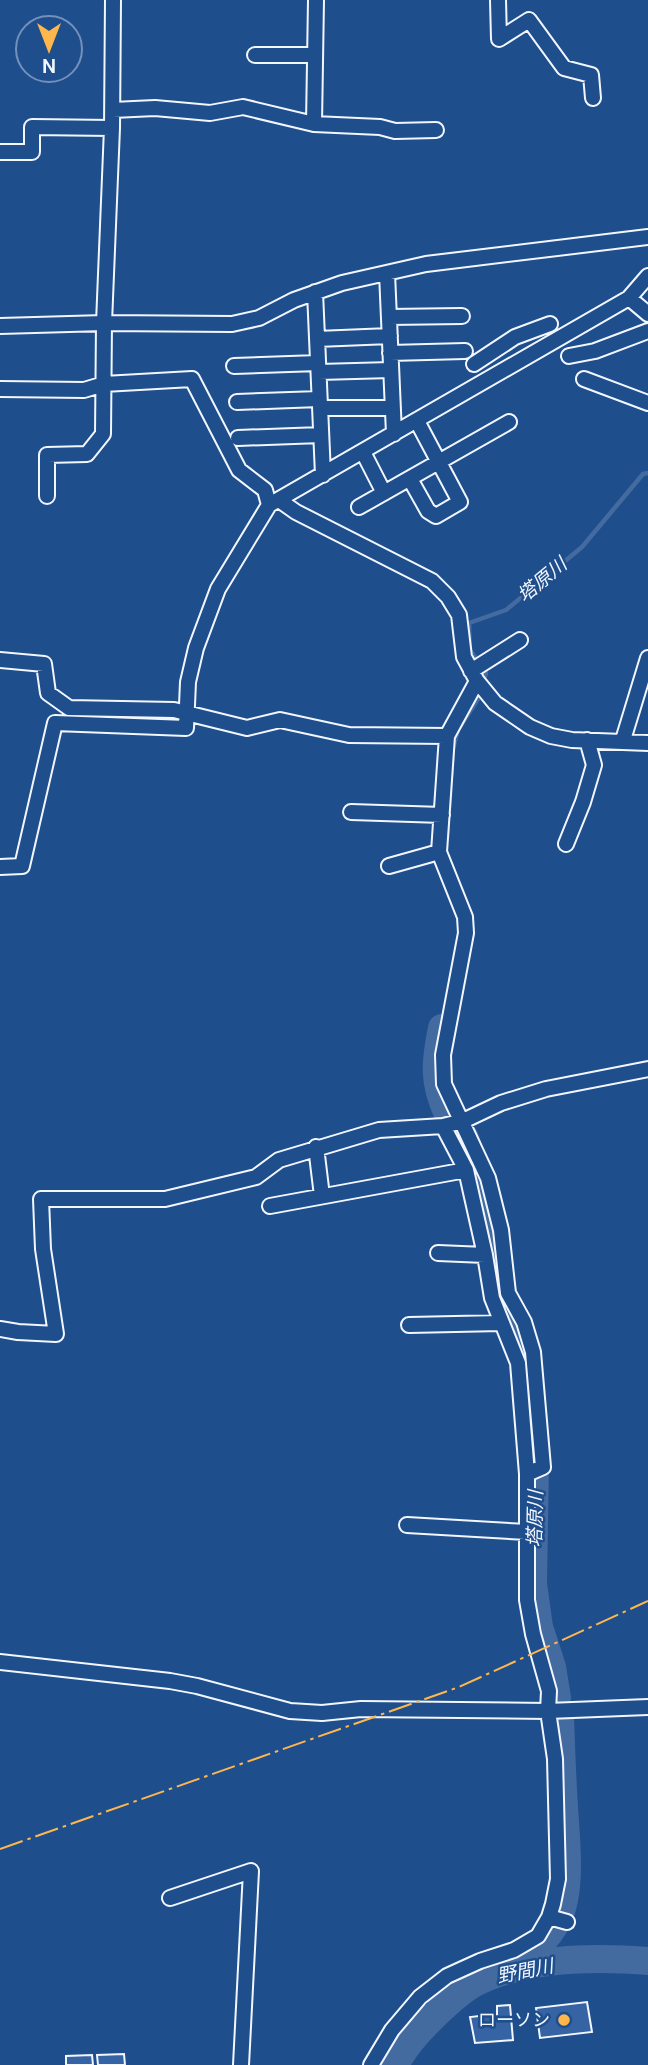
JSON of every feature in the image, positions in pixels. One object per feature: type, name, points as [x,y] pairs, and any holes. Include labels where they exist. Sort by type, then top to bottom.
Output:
[{"type":"street","points":[[47,496],[47,455],[87,454],[103,434],[104,323],[113,110],[113,0]]},
{"type":"street","points":[[314,124],[316,0]]},
{"type":"street","points":[[498,0],[499,39],[529,20],[564,68],[591,75],[593,98]]},
{"type":"street","points":[[256,55],[315,55]]},
{"type":"street","points":[[113,110],[155,108],[209,113],[243,107],[314,124],[380,127],[395,131],[436,130]]},
{"type":"street","points":[[0,152],[32,152],[32,127],[112,128]]},
{"type":"street","points":[[0,326],[104,323],[232,324],[259,318],[293,300],[342,283],[387,273],[459,259],[648,237]]},
{"type":"street","points":[[387,273],[394,434]]},
{"type":"street","points":[[0,867],[22,866],[55,723],[186,728],[188,682],[196,648],[218,589],[274,503],[629,298],[648,276]]},
{"type":"street","points":[[315,292],[323,475]]},
{"type":"street","points":[[629,298],[648,314]]},
{"type":"street","points":[[389,317],[462,316]]},
{"type":"street","points":[[474,364],[515,337],[550,324]]},
{"type":"street","points":[[569,356],[595,351],[648,331]]},
{"type":"street","points":[[317,339],[390,336]]},
{"type":"street","points":[[390,353],[465,351]]},
{"type":"street","points":[[234,366],[391,370]]},
{"type":"street","points":[[0,389],[84,390],[104,384],[192,379],[239,470],[265,490],[274,503],[432,581],[448,597],[459,615],[464,657],[495,703],[530,727],[551,736],[648,743]]},
{"type":"street","points":[[584,379],[648,403]]},
{"type":"street","points":[[237,402],[320,403],[393,408]]},
{"type":"street","points":[[410,478],[428,511],[436,516],[460,502],[417,421]]},
{"type":"street","points":[[359,507],[509,422]]},
{"type":"street","points":[[238,438],[321,435]]},
{"type":"street","points":[[363,452],[384,493]]},
{"type":"street","points":[[520,640],[486,661],[473,674],[447,736],[439,852],[465,917],[466,933],[443,1055],[444,1084],[488,1178],[501,1230],[508,1293],[524,1322],[533,1352],[543,1467],[527,1474]]},
{"type":"street","points":[[623,740],[648,659]]},
{"type":"street","points":[[0,660],[44,664],[48,693],[69,708],[174,710],[247,728],[280,720],[349,735],[447,736]]},
{"type":"street","points":[[566,844],[594,765],[587,740]]},
{"type":"street","points":[[351,812],[442,815]]},
{"type":"street","points":[[389,866],[439,852]]},
{"type":"street","points":[[0,1329],[56,1334],[43,1249],[41,1199],[165,1199],[256,1177],[279,1160],[379,1129],[443,1126],[463,1121],[501,1103],[546,1088],[648,1069]]},
{"type":"street","points":[[371,2065],[392,2030],[420,1997],[447,1976],[514,1950],[538,1936],[549,1917],[558,1878],[555,1759],[548,1711],[549,1691],[533,1634],[527,1600],[527,1474],[518,1363],[492,1298],[466,1170],[443,1126]]},
{"type":"street","points":[[316,1147],[322,1196]]},
{"type":"street","points":[[270,1206],[466,1170]]},
{"type":"street","points":[[438,1252],[485,1255]]},
{"type":"street","points":[[409,1325],[505,1330],[524,1322]]},
{"type":"street","points":[[407,1525],[527,1532]]},
{"type":"street","points":[[0,1662],[184,1684],[290,1711],[548,1711],[648,1707]]},
{"type":"street","points":[[170,1898],[251,1871],[242,2065]]},
{"type":"street","points":[[549,1917],[567,1922]]},
{"type":"building","name":"ローソン","points":[[587,2002],[592,2032],[540,2038],[536,2008]]},
{"type":"building","points":[[510,2005],[513,2040],[475,2043],[470,2017],[497,2014],[497,2006]]},
{"type":"building","points":[[124,2054],[125,2065],[98,2065],[97,2055]]},
{"type":"building","points":[[92,2055],[93,2065],[66,2065],[66,2056]]},
{"type":"waterway","name":"塔原川","points":[[483,683],[486,673],[470,650],[469,623],[506,610],[582,547],[643,474],[648,473]]},
{"type":"waterway","name":"塔原川","points":[[447,838],[453,749],[458,730],[478,699]]},
{"type":"waterway","name":"塔原川","points":[[442,1028],[437,1072],[440,1092],[448,1114]]},
{"type":"waterway","name":"塔原川","points":[[465,1138],[488,1209],[504,1299],[514,1319]]},
{"type":"waterway","name":"塔原川","points":[[522,1339],[535,1464],[533,1584],[539,1627],[552,1667],[557,1698]]},
{"type":"waterway","name":"塔原川","points":[[510,1968],[531,1953],[549,1934],[558,1919],[565,1893],[567,1849],[560,1716]]},
{"type":"waterway","name":"野間川","points":[[395,2065],[414,2037],[443,2007],[473,1984],[493,1975],[514,1968],[581,1959],[648,1961]]},
{"type":"power","points":[[0,1849],[459,1687],[648,1601]]},
{"type":"place","name":"ローソン","points":[[564,2020]]}]
